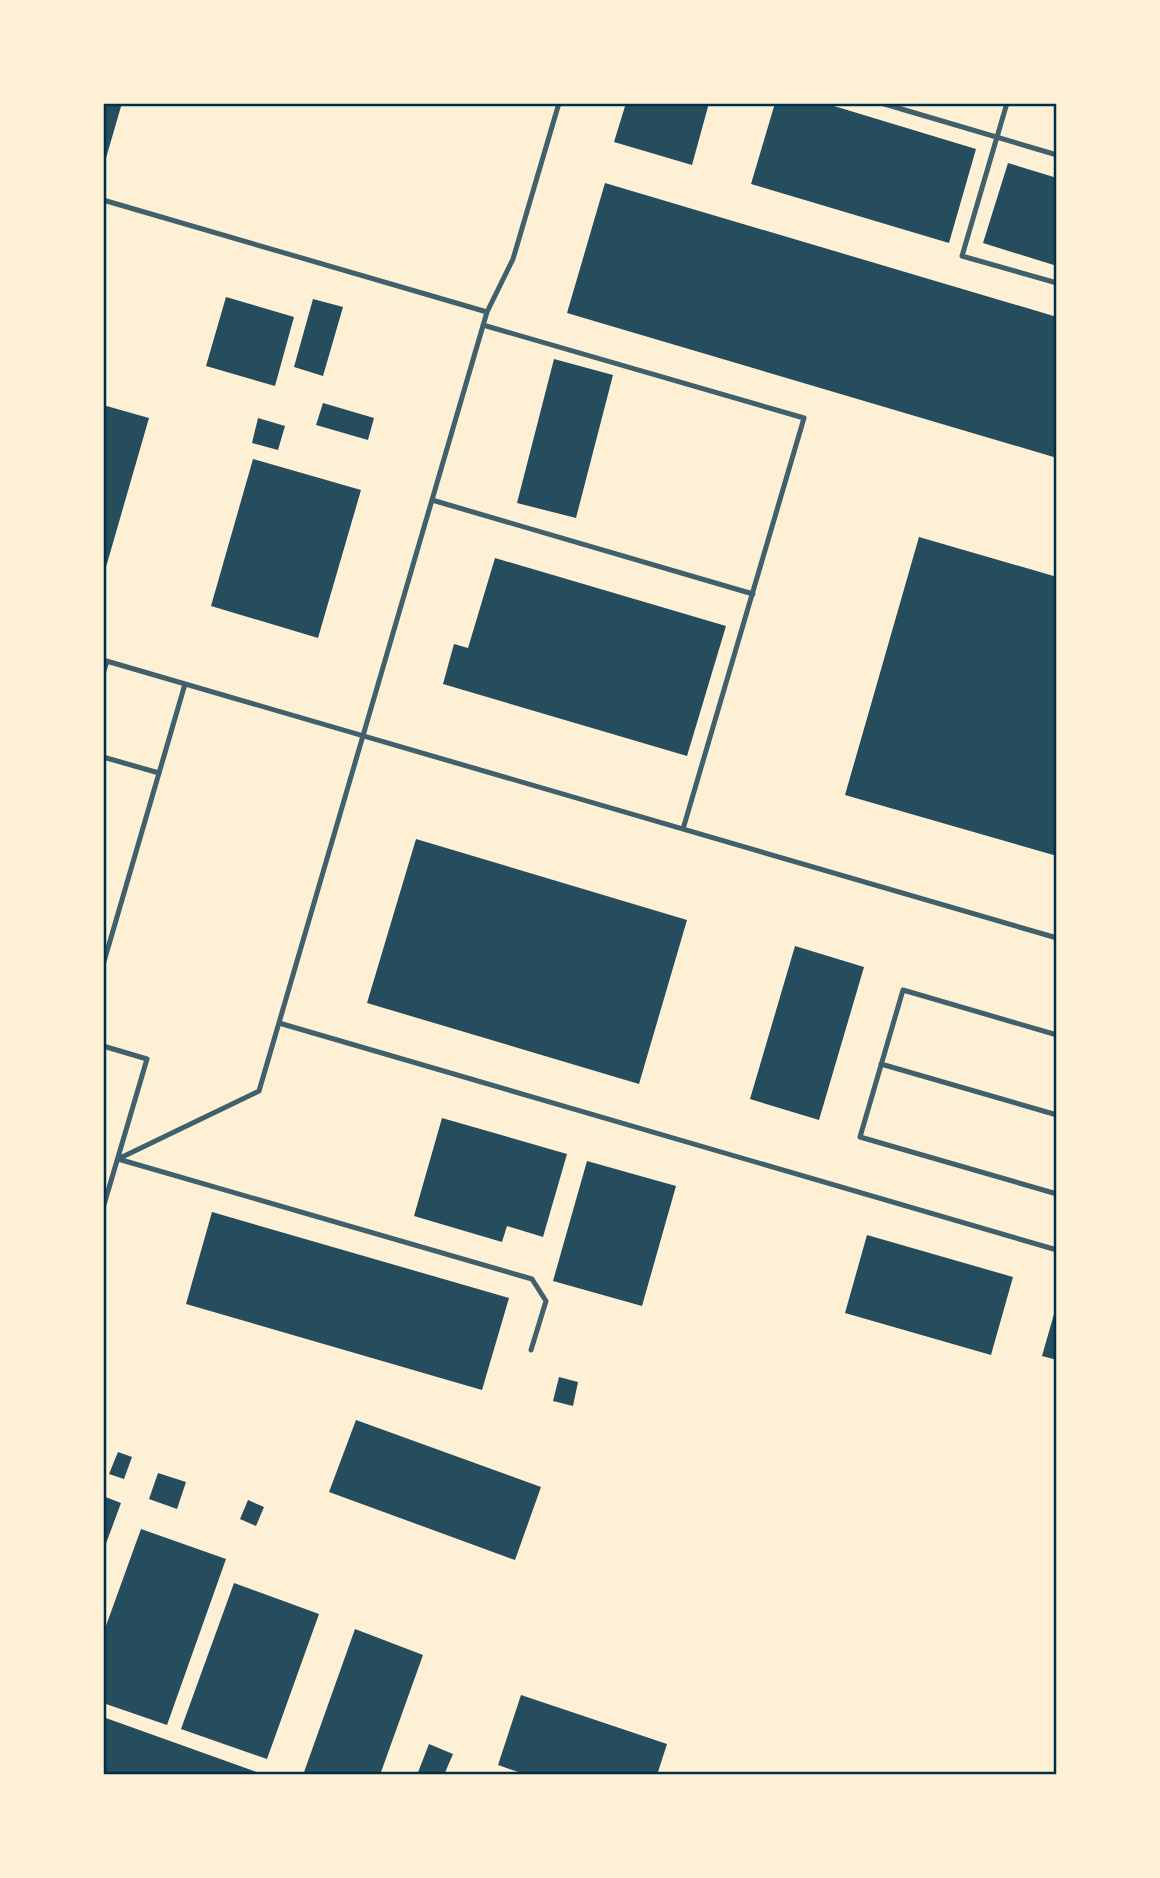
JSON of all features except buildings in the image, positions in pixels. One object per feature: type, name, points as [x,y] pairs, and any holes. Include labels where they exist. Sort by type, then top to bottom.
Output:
[{"type":"lane","points":[[118,1158],[259,1091],[486,312],[513,259],[559,103]]},
{"type":"lane","points":[[881,103],[1057,155]]},
{"type":"lane","points":[[1007,103],[962,256],[1057,283]]},
{"type":"lane","points":[[103,200],[486,312]]},
{"type":"lane","points":[[483,325],[804,418],[683,830]]},
{"type":"lane","points":[[432,500],[753,594]]},
{"type":"lane","points":[[103,674],[105,661],[1057,938]]},
{"type":"lane","points":[[103,965],[185,684]]},
{"type":"lane","points":[[103,757],[159,773]]},
{"type":"lane","points":[[1057,1035],[903,990],[860,1137],[1057,1194]]},
{"type":"lane","points":[[279,1023],[1057,1250]]},
{"type":"lane","points":[[103,1046],[147,1059],[103,1208]]},
{"type":"lane","points":[[881,1064],[1057,1115]]},
{"type":"lane","points":[[118,1158],[532,1279],[545,1301],[531,1350]]}]
